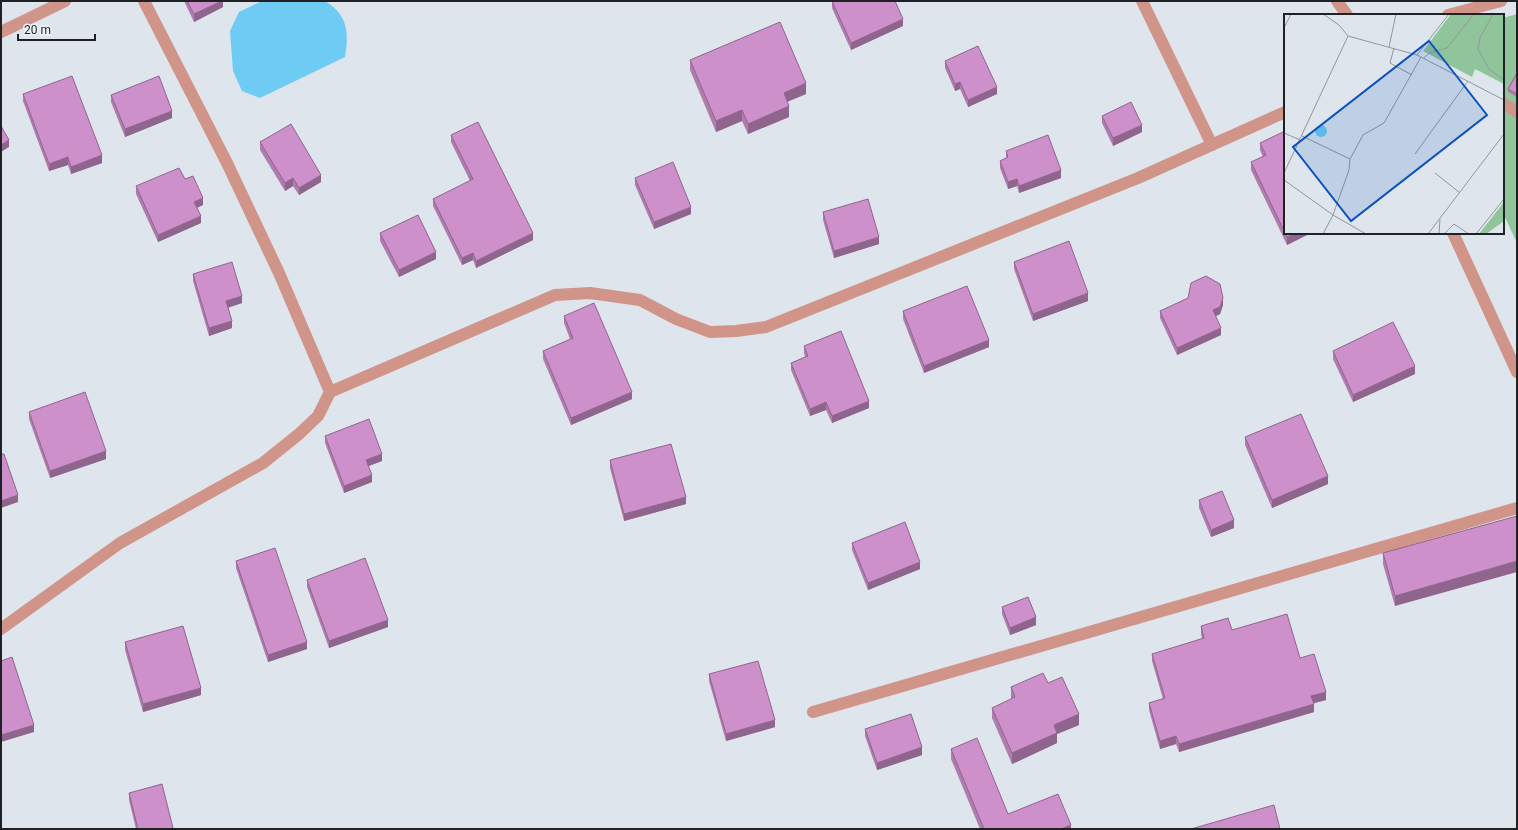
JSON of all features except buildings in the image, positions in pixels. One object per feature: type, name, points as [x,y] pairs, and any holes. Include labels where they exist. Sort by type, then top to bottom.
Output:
[{"type":"street","points":[[1,32],[65,1]]},
{"type":"street","points":[[144,1],[227,163],[279,273],[330,392]]},
{"type":"street","points":[[1142,1],[1212,145]]},
{"type":"street","points":[[1337,1],[1346,14]]},
{"type":"street","points":[[1452,14],[1501,1]]},
{"type":"street","points":[[1504,104],[1517,112]]},
{"type":"street","points":[[1,629],[120,543],[263,462],[299,434],[318,416],[330,392],[555,295],[590,293],[640,300],[676,319],[710,332],[736,332],[766,327],[1138,178],[1284,112]]},
{"type":"street","points":[[1453,234],[1517,372]]},
{"type":"street","points":[[813,712],[1517,508]]},
{"type":"green space","points":[[1517,14],[1517,243],[1504,215],[1504,18]]},
{"type":"water","points":[[262,1],[325,1],[333,6],[345,25],[347,40],[345,57],[260,98],[242,91],[233,71],[230,31],[239,12]]}]
